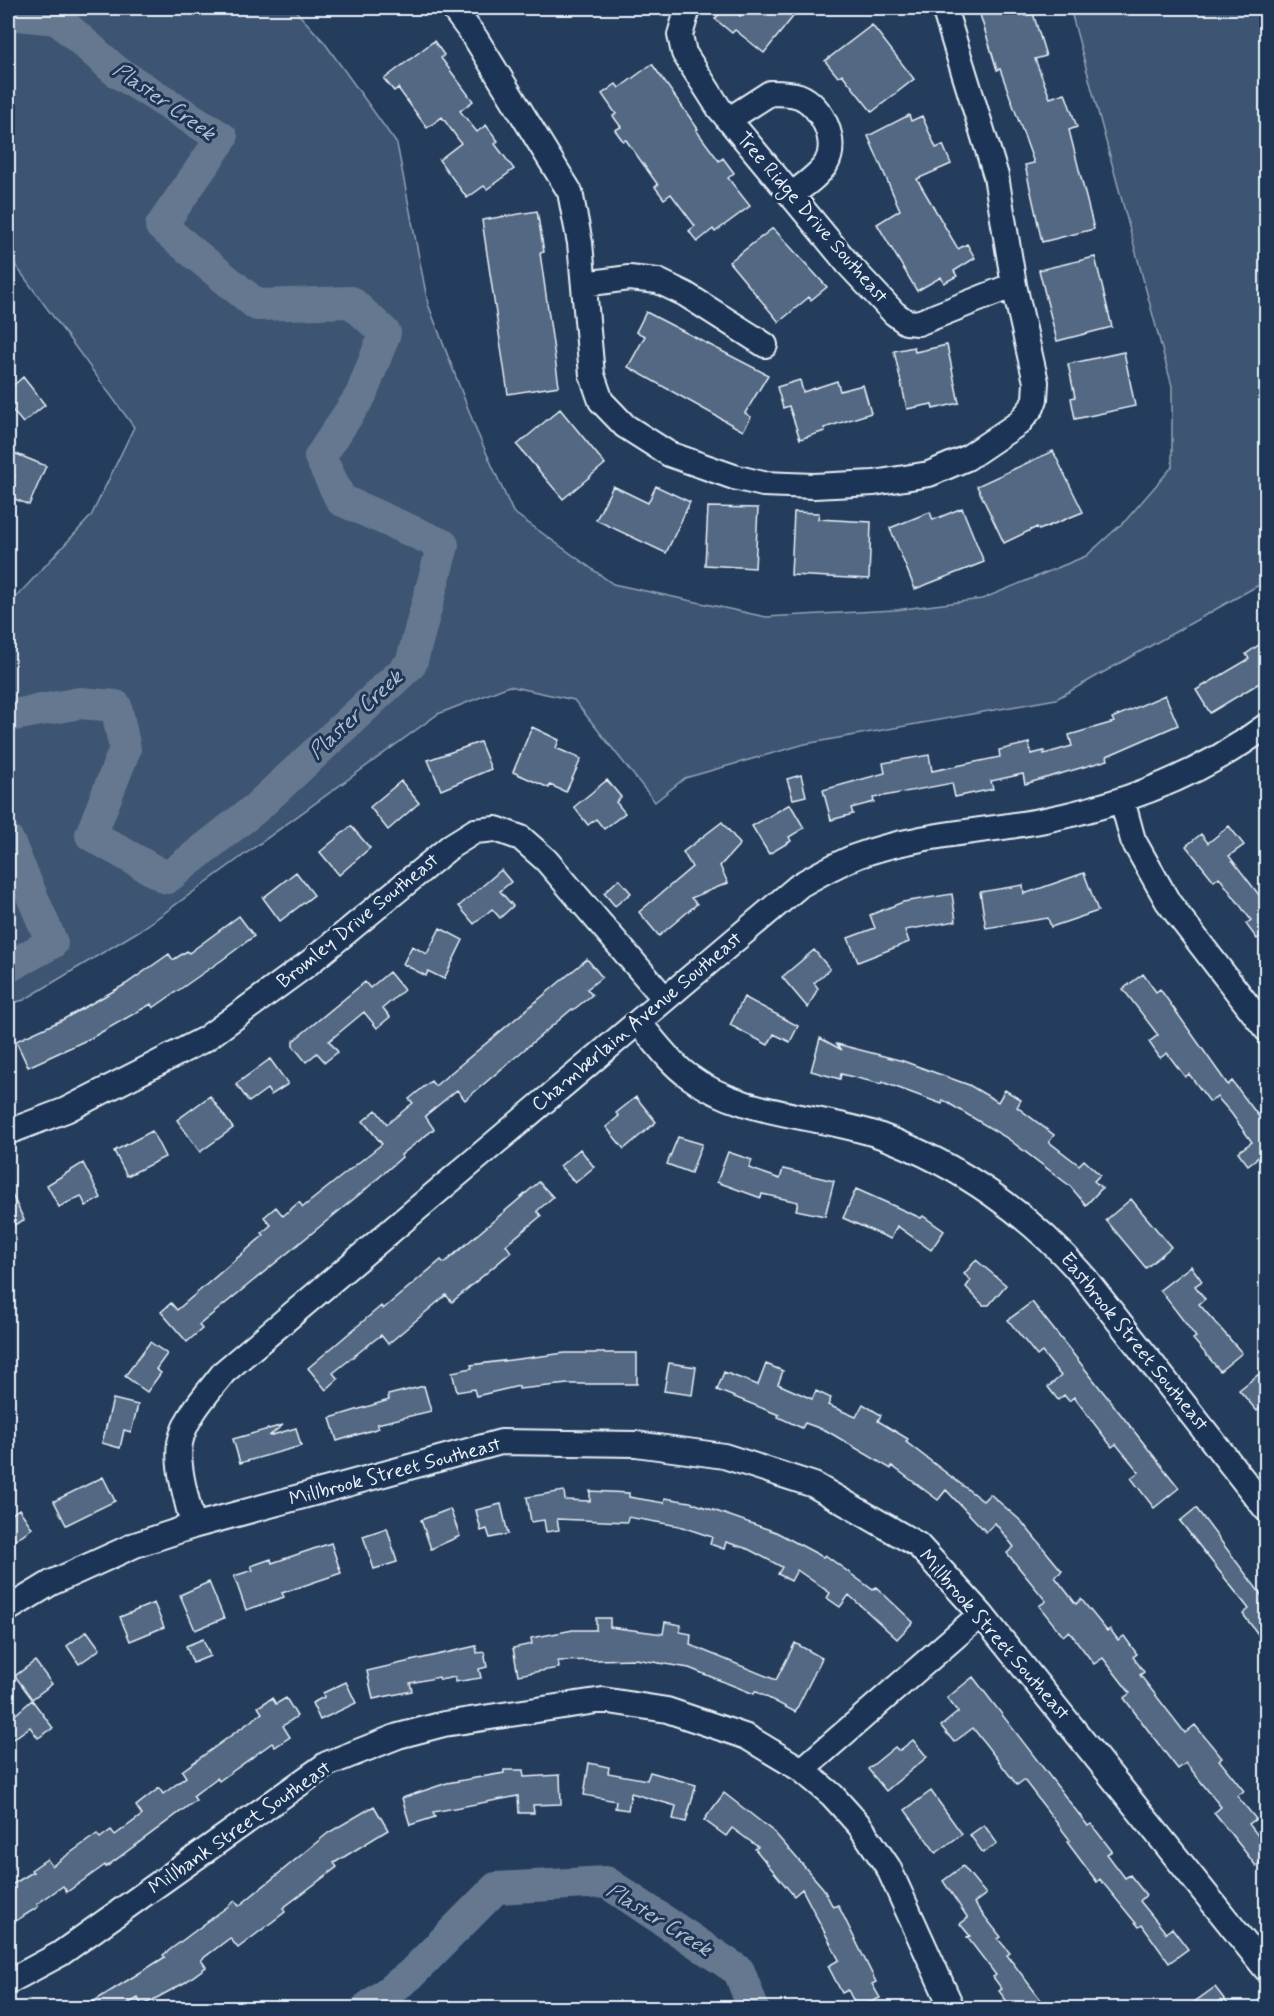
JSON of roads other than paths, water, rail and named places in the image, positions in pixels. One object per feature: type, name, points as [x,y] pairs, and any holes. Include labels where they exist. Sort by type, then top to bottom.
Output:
[{"type":"street","points":[[453,8],[476,39],[570,192],[580,243],[592,375],[601,401],[625,426],[669,454],[734,477],[763,484],[814,486],[874,483],[929,474],[967,458],[1018,423],[1032,407],[1036,382],[1014,285],[996,176],[944,8]]},
{"type":"street","name":"Tree Ridge Drive Southeast","points":[[687,8],[680,35],[684,53],[693,71],[728,120],[849,265],[894,313],[906,322],[918,323],[1014,285]]},
{"type":"street","points":[[728,120],[771,93],[801,97],[818,114],[830,132],[831,147],[827,162],[817,175],[791,195]]},
{"type":"street","points":[[584,284],[629,278],[658,281],[685,294],[765,345]]},
{"type":"street","name":"Chamberlain Avenue Southeast","points":[[193,1526],[182,1477],[180,1443],[193,1412],[224,1372],[777,902],[832,866],[893,846],[1046,819],[1122,800],[1216,759],[1266,726]]},
{"type":"street","points":[[1122,800],[1133,840],[1167,902],[1266,1029]]},
{"type":"street","name":"Bromley Drive Southeast","points":[[8,1132],[66,1110],[205,1039],[309,963],[451,846],[475,831],[504,832],[520,838],[538,853],[665,999]]},
{"type":"street","name":"Eastbrook Street Southeast","points":[[638,1022],[686,1075],[734,1101],[880,1136],[938,1163],[1018,1213],[1063,1252],[1084,1277],[1266,1509]]},
{"type":"street","name":"Millbrook Street Southeast","points":[[8,1609],[61,1578],[135,1545],[193,1526],[501,1442],[636,1444],[724,1456],[814,1485],[918,1545],[981,1614],[1266,1968]]},
{"type":"street","points":[[802,1770],[981,1614]]},
{"type":"street","name":"Millbank Street Southeast","points":[[8,1982],[60,1954],[327,1764],[398,1736],[444,1724],[603,1700],[666,1710],[747,1737],[802,1770],[832,1795],[853,1818],[888,1867],[952,2008]]},
{"type":"waterway","name":"Plaster Creek","points":[[8,14],[57,19],[116,71],[222,138],[161,226],[257,305],[351,302],[385,333],[361,395],[320,457],[341,500],[443,545],[411,664],[256,808],[167,878],[91,835],[125,749],[116,706],[80,703],[8,716]]},
{"type":"waterway","name":"Plaster Creek","points":[[8,840],[52,943],[8,967]]},
{"type":"waterway","name":"Plaster Creek","points":[[367,2008],[410,1975],[496,1888],[606,1882],[739,1971],[753,2008]]}]
